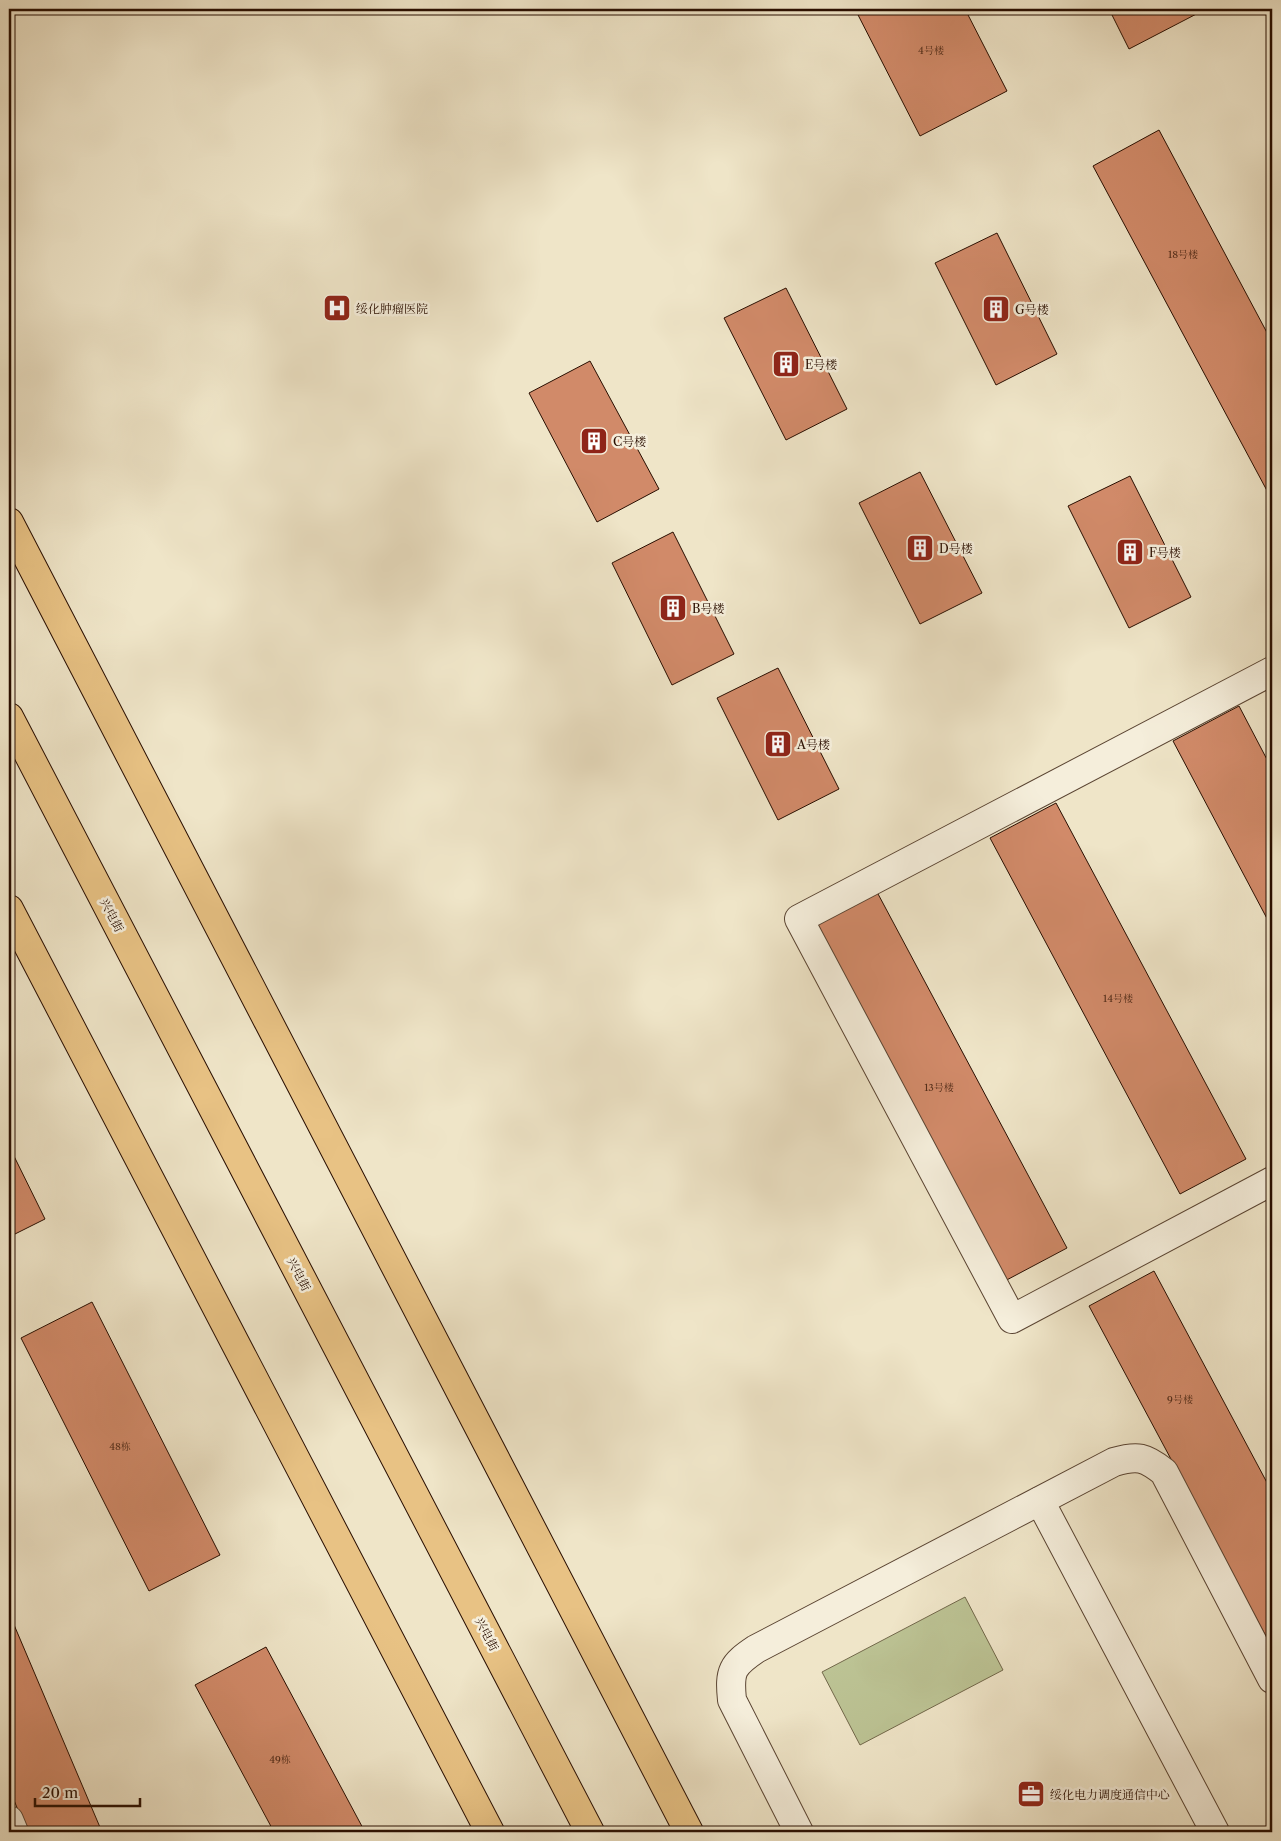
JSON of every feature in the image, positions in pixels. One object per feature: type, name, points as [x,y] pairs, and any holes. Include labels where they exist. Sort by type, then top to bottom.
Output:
[{"type":"main road","points":[[9,522],[689,1832]]},
{"type":"main road","name":"兴电街","points":[[9,717],[590,1832]]},
{"type":"main road","points":[[9,909],[490,1832]]},
{"type":"street","points":[[1272,671],[799,919],[1012,1319],[1272,1181]]},
{"type":"street","points":[[800,1832],[732,1700],[730,1680],[739,1660],[756,1649],[1114,1462],[1132,1457],[1150,1461],[1164,1472],[1272,1679]]},
{"type":"street","points":[[1040,1501],[1215,1832]]},
{"type":"street","points":[[9,1820],[14,1832]]},
{"type":"green space","points":[[965,1597],[1003,1670],[860,1745],[822,1672]]},
{"type":"building","points":[[855,9],[965,9],[1007,91],[920,136]]},
{"type":"building","points":[[1109,9],[1206,9],[1129,49]]},
{"type":"building","points":[[1159,130],[1272,342],[1272,500],[1093,166]]},
{"type":"building","name":"G号楼","points":[[997,233],[1057,354],[996,385],[935,263]]},
{"type":"building","name":"E号楼","points":[[786,288],[847,409],[786,440],[724,318]]},
{"type":"building","name":"C号楼","points":[[590,361],[659,489],[597,522],[529,393]]},
{"type":"building","name":"D号楼","points":[[920,472],[982,593],[920,624],[859,503]]},
{"type":"building","name":"F号楼","points":[[1130,476],[1191,597],[1129,628],[1068,506]]},
{"type":"building","name":"B号楼","points":[[673,532],[734,654],[672,685],[612,563]]},
{"type":"building","name":"A号楼","points":[[778,668],[839,789],[778,820],[717,698]]},
{"type":"building","points":[[1239,706],[1272,769],[1272,928],[1173,741]]},
{"type":"building","points":[[1056,803],[1246,1159],[1180,1194],[990,838]]},
{"type":"building","points":[[877,892],[1067,1248],[1001,1283],[812,926]]},
{"type":"building","points":[[9,1146],[45,1219],[9,1237]]},
{"type":"building","points":[[1154,1271],[1272,1492],[1272,1643],[1270,1644],[1089,1306]]},
{"type":"building","points":[[92,1302],[220,1555],[149,1591],[21,1338]]},
{"type":"building","points":[[9,1613],[102,1832],[27,1832],[9,1788]]},
{"type":"building","points":[[266,1647],[365,1832],[274,1832],[195,1685]]},
{"type":"place","name":"绥化肿瘤医院","points":[[337,308]]},
{"type":"place","name":"G号楼","points":[[996,309]]},
{"type":"place","name":"E号楼","points":[[786,364]]},
{"type":"place","name":"C号楼","points":[[594,441]]},
{"type":"place","name":"D号楼","points":[[920,548]]},
{"type":"place","name":"F号楼","points":[[1130,552]]},
{"type":"place","name":"B号楼","points":[[673,608]]},
{"type":"place","name":"A号楼","points":[[778,744]]},
{"type":"place","name":"绥化电力调度通信中心","points":[[1031,1794]]}]
